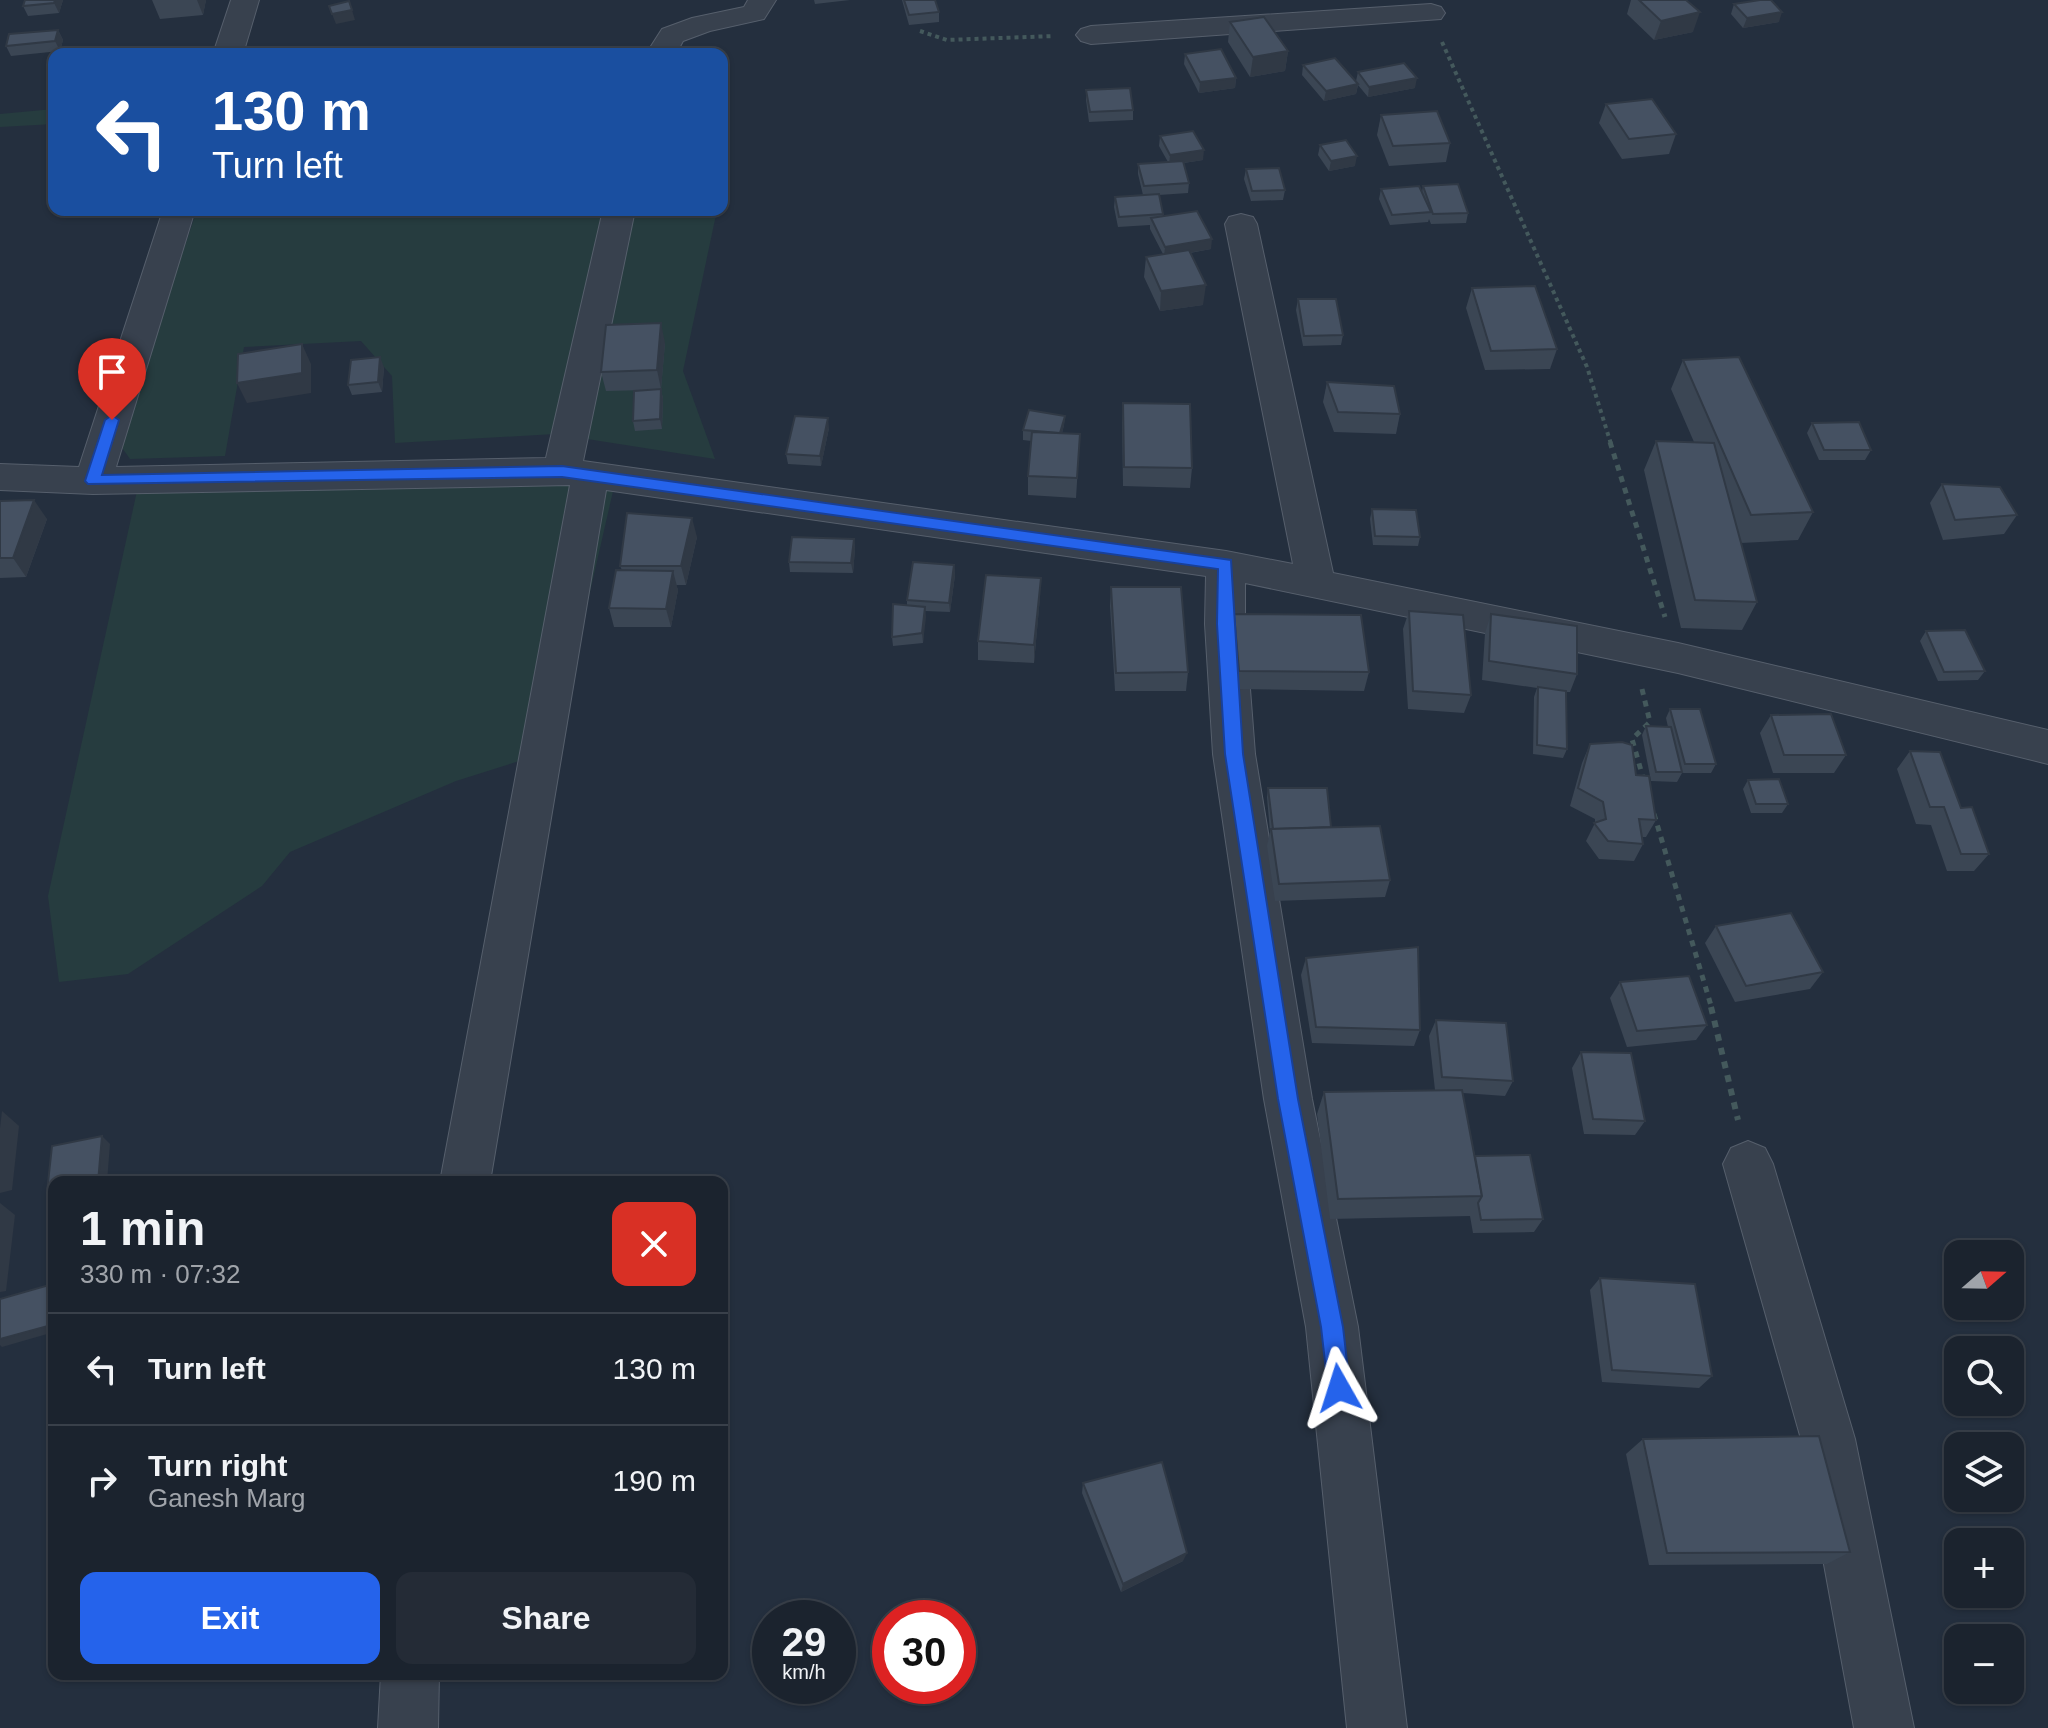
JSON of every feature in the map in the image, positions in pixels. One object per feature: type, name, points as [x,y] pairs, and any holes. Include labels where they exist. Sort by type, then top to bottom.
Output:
[{"type":"street","points":[[230,48],[245,0]]},
{"type":"street","points":[[664,48],[672,35],[754,13],[762,0]]},
{"type":"street","points":[[1091,35],[1431,13]]},
{"type":"street","points":[[93,481],[177,216]]},
{"type":"street","points":[[466,1176],[618,216]]},
{"type":"street","points":[[1241,224],[1316,583]]},
{"type":"street","points":[[0,477],[93,481],[576,473],[1226,565],[1678,658],[2048,747]]},
{"type":"street","points":[[1226,565],[1225,624],[1234,754],[1288,1099],[1332,1327],[1377,1728]]},
{"type":"street","points":[[1748,1164],[1828,1439],[1884,1728]]},
{"type":"street","points":[[408,1728],[410,1680]]},
{"type":"path","points":[[1431,13],[1587,367],[1678,658]]},
{"type":"path","points":[[920,31],[947,40],[1091,35]]},
{"type":"path","points":[[1633,649],[1650,722],[1632,739],[1646,785]]},
{"type":"path","points":[[1650,800],[1710,1002],[1748,1164]]},
{"type":"green space","points":[[48,110],[48,124],[0,127],[0,114]]},
{"type":"green space","points":[[195,216],[716,216],[683,371],[715,459],[555,434],[395,443],[392,376],[361,341],[244,347],[225,456],[130,459],[118,442]]},
{"type":"green space","points":[[616,478],[554,750],[456,781],[290,852],[262,886],[128,974],[59,982],[48,896],[137,491]]},
{"type":"building","points":[[25,0],[55,0],[54,3],[23,6]]},
{"type":"building","points":[[904,0],[935,0],[939,12],[909,15]]},
{"type":"building","points":[[1639,0],[1686,0],[1700,12],[1661,21]]},
{"type":"building","points":[[1771,0],[1782,12],[1747,18],[1734,4]]},
{"type":"building","points":[[349,1],[352,10],[332,14],[329,6]]},
{"type":"building","points":[[1264,17],[1288,51],[1253,57],[1230,22]]},
{"type":"building","points":[[58,30],[55,41],[6,46],[9,34]]},
{"type":"building","points":[[1221,49],[1236,78],[1200,82],[1185,54]]},
{"type":"building","points":[[1335,58],[1358,84],[1326,91],[1303,65]]},
{"type":"building","points":[[1404,63],[1417,78],[1369,87],[1358,72]]},
{"type":"building","points":[[1130,88],[1133,110],[1090,112],[1086,90]]},
{"type":"building","points":[[1652,99],[1676,134],[1629,139],[1606,104]]},
{"type":"building","points":[[1437,111],[1450,143],[1393,146],[1381,115]]},
{"type":"building","points":[[1193,131],[1204,150],[1170,155],[1160,136]]},
{"type":"building","points":[[1346,140],[1357,156],[1331,161],[1320,145]]},
{"type":"building","points":[[1183,161],[1189,183],[1144,186],[1138,164]]},
{"type":"building","points":[[1279,168],[1285,190],[1252,191],[1246,169]]},
{"type":"building","points":[[1458,184],[1468,213],[1433,214],[1423,186]]},
{"type":"building","points":[[1419,186],[1431,212],[1392,215],[1381,189]]},
{"type":"building","points":[[1159,194],[1163,214],[1119,217],[1115,197]]},
{"type":"building","points":[[1197,211],[1212,239],[1165,247],[1151,218]]},
{"type":"building","points":[[1189,250],[1206,285],[1161,291],[1146,257]]},
{"type":"building","points":[[1535,286],[1557,349],[1491,351],[1472,288]]},
{"type":"building","points":[[1298,299],[1336,299],[1343,335],[1304,336]]},
{"type":"building","points":[[661,323],[657,370],[601,372],[606,325]]},
{"type":"building","points":[[302,344],[302,373],[237,383],[238,354]]},
{"type":"building","points":[[380,357],[378,382],[348,385],[351,360]]},
{"type":"building","points":[[1739,357],[1813,512],[1751,515],[1683,360]]},
{"type":"building","points":[[1327,382],[1394,386],[1400,414],[1338,412]]},
{"type":"building","points":[[661,389],[660,419],[633,421],[634,391]]},
{"type":"building","points":[[1123,403],[1190,404],[1192,468],[1124,467]]},
{"type":"building","points":[[1029,410],[1065,416],[1060,433],[1023,430]]},
{"type":"building","points":[[795,416],[828,418],[820,456],[786,454]]},
{"type":"building","points":[[1859,422],[1871,450],[1824,450],[1812,423]]},
{"type":"building","points":[[1032,432],[1080,434],[1077,478],[1028,476]]},
{"type":"building","points":[[1656,441],[1714,443],[1757,602],[1695,600]]},
{"type":"building","points":[[1942,484],[2000,487],[2017,515],[1955,520]]},
{"type":"building","points":[[34,500],[13,558],[0,558],[0,501]]},
{"type":"building","points":[[1372,509],[1416,510],[1420,537],[1375,536]]},
{"type":"building","points":[[627,513],[692,518],[681,566],[620,566]]},
{"type":"building","points":[[792,537],[854,539],[851,563],[789,562]]},
{"type":"building","points":[[913,562],[954,565],[949,603],[907,600]]},
{"type":"building","points":[[616,570],[673,571],[666,609],[609,608]]},
{"type":"building","points":[[986,575],[1041,578],[1034,645],[978,641]]},
{"type":"building","points":[[1111,587],[1181,587],[1188,672],[1116,673]]},
{"type":"building","points":[[893,604],[925,607],[922,633],[892,637]]},
{"type":"building","points":[[1409,611],[1463,615],[1471,695],[1413,691]]},
{"type":"building","points":[[1234,614],[1361,615],[1369,672],[1239,671]]},
{"type":"building","points":[[1491,614],[1577,626],[1577,674],[1489,661]]},
{"type":"building","points":[[1965,630],[1985,671],[1944,672],[1926,631]]},
{"type":"building","points":[[1538,687],[1566,691],[1567,749],[1537,745]]},
{"type":"building","points":[[1670,709],[1700,709],[1716,764],[1685,764]]},
{"type":"building","points":[[1831,714],[1846,755],[1784,755],[1771,715]]},
{"type":"building","points":[[1646,726],[1671,727],[1682,772],[1656,772]]},
{"type":"building","points":[[1622,742],[1632,745],[1636,775],[1649,776],[1656,820],[1639,819],[1643,844],[1608,841],[1594,823],[1606,819],[1603,802],[1578,788],[1590,744]]},
{"type":"building","points":[[1910,751],[1940,752],[1961,808],[1972,807],[1989,854],[1961,854],[1944,807],[1930,807]]},
{"type":"building","points":[[1779,779],[1788,804],[1756,804],[1748,780]]},
{"type":"building","points":[[1268,788],[1327,788],[1331,827],[1273,829]]},
{"type":"building","points":[[1380,826],[1390,880],[1279,884],[1271,829]]},
{"type":"building","points":[[1791,913],[1823,972],[1746,986],[1716,926]]},
{"type":"building","points":[[1418,947],[1420,1030],[1316,1027],[1306,958]]},
{"type":"building","points":[[1689,976],[1707,1025],[1637,1031],[1620,982]]},
{"type":"building","points":[[1436,1020],[1506,1023],[1513,1081],[1442,1077]]},
{"type":"building","points":[[1581,1052],[1631,1053],[1645,1121],[1593,1119]]},
{"type":"building","points":[[1462,1090],[1482,1196],[1338,1199],[1324,1092]]},
{"type":"building","points":[[102,1136],[99,1176],[49,1176],[52,1146]]},
{"type":"building","points":[[1530,1155],[1543,1219],[1481,1220],[1478,1203],[1482,1196],[1475,1156]]},
{"type":"building","points":[[1600,1278],[1695,1284],[1712,1376],[1612,1370]]},
{"type":"building","points":[[48,1285],[48,1326],[0,1339],[0,1299]]},
{"type":"building","points":[[1819,1436],[1850,1552],[1667,1553],[1643,1439]]},
{"type":"building","points":[[1162,1462],[1187,1553],[1123,1584],[1083,1483]]},
{"type":"route","points":[[112,420],[93,481],[562,471],[1226,565],[1225,624],[1234,754],[1288,1099],[1332,1327],[1339,1388]]}]
